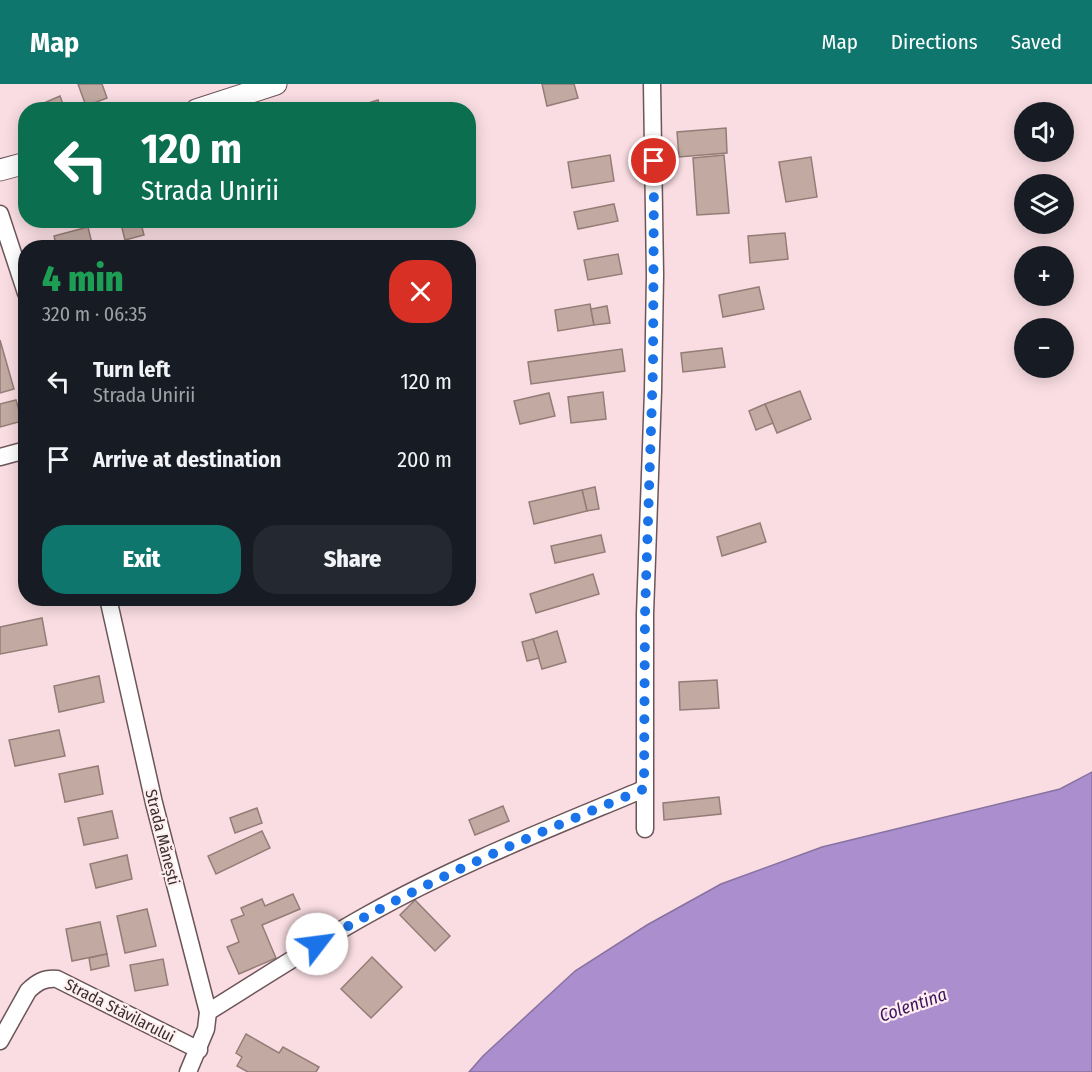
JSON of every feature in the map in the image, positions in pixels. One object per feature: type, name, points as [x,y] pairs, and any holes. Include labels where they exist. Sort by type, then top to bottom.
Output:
[{"type":"street","points":[[221,102],[276,84]]},
{"type":"street","points":[[645,829],[645,614],[655,275],[652,84]]},
{"type":"street","points":[[0,171],[18,165]]},
{"type":"street","points":[[0,214],[18,269]]},
{"type":"street","points":[[0,457],[18,452]]},
{"type":"street","name":"Strada Mănești","points":[[110,606],[154,803],[208,1012],[206,1029],[188,1072]]},
{"type":"street","points":[[208,1012],[301,953],[395,900],[453,872],[644,789]]},
{"type":"street","name":"Strada Stăvilarului","points":[[0,1041],[28,991],[35,984],[57,979],[199,1050]]},
{"type":"water","name":"Colentina","points":[[1092,772],[1092,1072],[469,1072],[483,1056],[575,971],[647,925],[721,884],[822,847],[1060,789]]},
{"type":"building","points":[[78,84],[102,84],[107,98],[96,102],[85,102]]},
{"type":"building","points":[[542,84],[574,84],[578,98],[547,106]]},
{"type":"building","points":[[60,96],[62,102],[46,102]]},
{"type":"building","points":[[726,128],[727,153],[679,157],[677,132]]},
{"type":"building","points":[[610,155],[614,181],[572,188],[568,162]]},
{"type":"building","points":[[724,155],[729,213],[697,215],[693,158]]},
{"type":"building","points":[[811,157],[817,197],[786,202],[779,162]]},
{"type":"building","points":[[614,204],[618,221],[578,229],[574,212]]},
{"type":"building","points":[[88,228],[91,240],[55,240],[54,236]]},
{"type":"building","points":[[122,228],[142,228],[144,235],[125,240]]},
{"type":"building","points":[[785,233],[788,259],[750,263],[748,236]]},
{"type":"building","points":[[618,254],[622,274],[588,280],[584,260]]},
{"type":"building","points":[[759,287],[764,309],[723,317],[719,295]]},
{"type":"building","points":[[590,304],[594,325],[558,331],[555,310]]},
{"type":"building","points":[[607,306],[610,323],[594,325],[591,309]]},
{"type":"building","points":[[0,340],[14,389],[0,393]]},
{"type":"building","points":[[722,348],[725,367],[683,372],[681,353]]},
{"type":"building","points":[[622,349],[625,371],[531,384],[528,362]]},
{"type":"building","points":[[800,391],[811,419],[777,433],[765,404]]},
{"type":"building","points":[[603,392],[606,419],[571,423],[568,397]]},
{"type":"building","points":[[549,393],[555,416],[520,424],[514,401]]},
{"type":"building","points":[[16,400],[18,422],[0,427],[0,404]]},
{"type":"building","points":[[765,404],[773,423],[756,430],[749,411]]},
{"type":"building","points":[[595,487],[599,509],[587,511],[582,490]]},
{"type":"building","points":[[582,490],[587,511],[534,524],[529,502]]},
{"type":"building","points":[[760,523],[766,542],[722,556],[717,537]]},
{"type":"building","points":[[601,535],[605,552],[555,563],[551,546]]},
{"type":"building","points":[[593,574],[599,594],[536,613],[530,594]]},
{"type":"building","points":[[42,618],[47,645],[0,654],[0,627]]},
{"type":"building","points":[[557,631],[566,662],[542,669],[533,639]]},
{"type":"building","points":[[533,639],[539,658],[527,661],[522,642]]},
{"type":"building","points":[[99,676],[104,702],[59,712],[54,686]]},
{"type":"building","points":[[717,680],[719,708],[680,710],[679,682]]},
{"type":"building","points":[[59,730],[65,756],[15,766],[9,740]]},
{"type":"building","points":[[98,766],[103,794],[65,802],[59,774]]},
{"type":"building","points":[[719,797],[721,814],[664,820],[663,803]]},
{"type":"building","points":[[503,806],[509,821],[475,835],[469,820]]},
{"type":"building","points":[[257,808],[262,823],[235,833],[230,818]]},
{"type":"building","points":[[112,811],[118,838],[84,845],[78,818]]},
{"type":"building","points":[[262,831],[270,848],[216,874],[208,856]]},
{"type":"building","points":[[127,855],[132,879],[96,888],[90,864]]},
{"type":"building","points":[[293,894],[300,909],[262,925],[276,958],[239,974],[227,947],[239,942],[231,920],[244,915],[241,908],[262,899],[265,906]]},
{"type":"building","points":[[415,900],[450,936],[435,951],[400,915]]},
{"type":"building","points":[[147,909],[156,946],[125,953],[117,916]]},
{"type":"building","points":[[100,922],[107,954],[72,961],[66,929]]},
{"type":"building","points":[[107,954],[109,966],[91,970],[89,958]]},
{"type":"building","points":[[372,957],[402,987],[371,1018],[341,989]]},
{"type":"building","points":[[163,959],[168,985],[135,991],[130,965]]},
{"type":"building","points":[[246,1034],[279,1053],[283,1047],[319,1067],[316,1072],[248,1072],[237,1066],[242,1057],[236,1053]]},
{"type":"route","points":[[317,944],[367,914],[432,881],[644,789],[645,614],[655,275],[654,161]]}]
